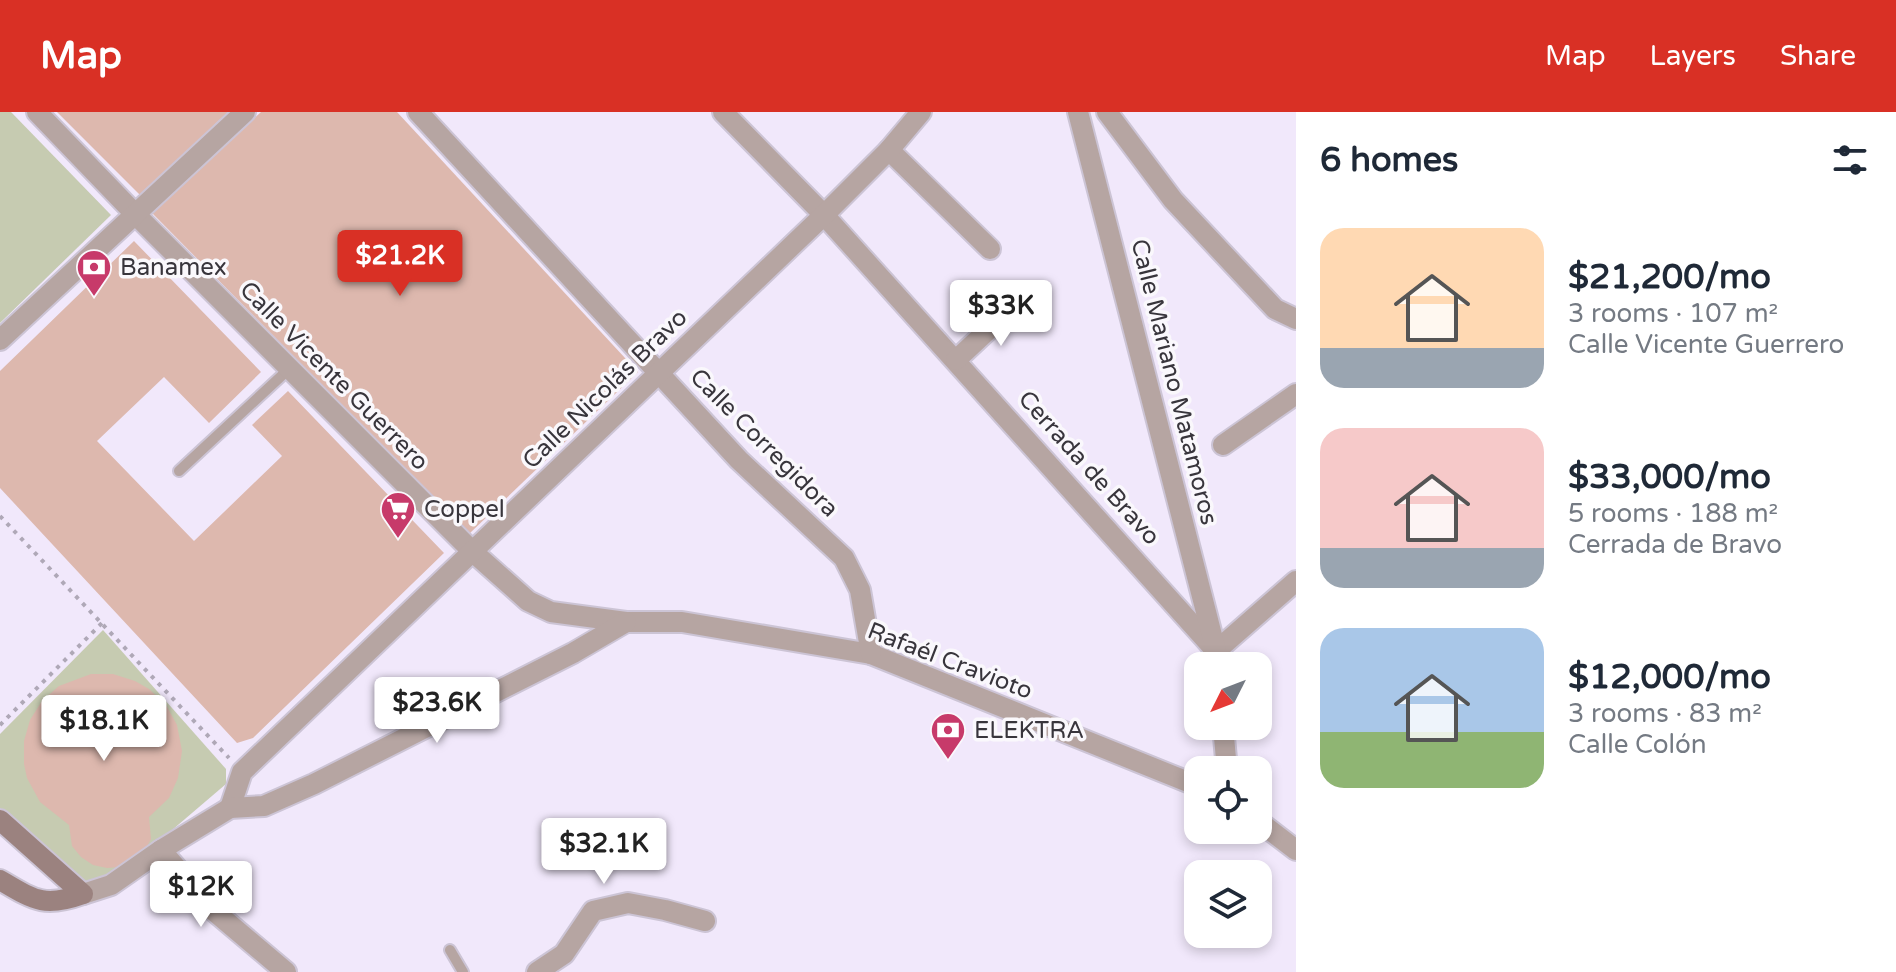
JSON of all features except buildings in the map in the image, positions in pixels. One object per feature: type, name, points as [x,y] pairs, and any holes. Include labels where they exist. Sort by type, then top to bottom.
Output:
[{"type":"main road","points":[[0,820],[83,894],[60,902],[31,899],[0,880]]},
{"type":"street","name":"Calle Vicente Guerrero","points":[[37,112],[473,552],[528,601],[551,612],[626,622]]},
{"type":"street","points":[[0,340],[245,112]]},
{"type":"street","name":"Calle Corregidora","points":[[418,112],[739,460],[844,558],[860,590],[871,654]]},
{"type":"street","name":"Cerrada de Bravo","points":[[723,112],[824,215],[956,360],[1211,652]]},
{"type":"street","name":"Calle Nicolás Bravo","points":[[230,808],[242,772],[824,215],[889,150],[921,112]]},
{"type":"street","name":"Calle Mariano Matamoros","points":[[1078,112],[1215,652]]},
{"type":"street","points":[[1107,112],[1173,200],[1275,309],[1296,319]]},
{"type":"street","points":[[889,150],[990,249]]},
{"type":"street","points":[[956,360],[1016,304]]},
{"type":"street","points":[[1223,445],[1296,394]]},
{"type":"street","points":[[1224,652],[1296,581]]},
{"type":"street","points":[[83,894],[111,885],[230,808],[264,806],[314,784],[573,653],[626,622]]},
{"type":"street","name":"Rafaél Cravioto","points":[[626,622],[682,622],[871,654],[1184,780]]},
{"type":"street","points":[[1272,832],[1296,850]]},
{"type":"street","points":[[161,850],[214,911],[286,972]]},
{"type":"street","points":[[537,972],[564,954],[593,911],[628,903],[705,921]]},
{"type":"lane","points":[[179,471],[290,368]]},
{"type":"lane","points":[[450,950],[463,972]]},
{"type":"path","points":[[0,516],[242,772]]},
{"type":"path","points":[[0,725],[103,622]]},
{"type":"green space","points":[[0,112],[11,112],[111,215],[0,323]]},
{"type":"green space","points":[[103,630],[226,769],[226,784],[117,877],[96,884],[74,878],[0,808],[0,734]]},
{"type":"place","name":"Banamex","points":[[94,298]]},
{"type":"place","name":"Coppel","points":[[398,540]]},
{"type":"place","name":"ELEKTRA","points":[[948,761]]}]
